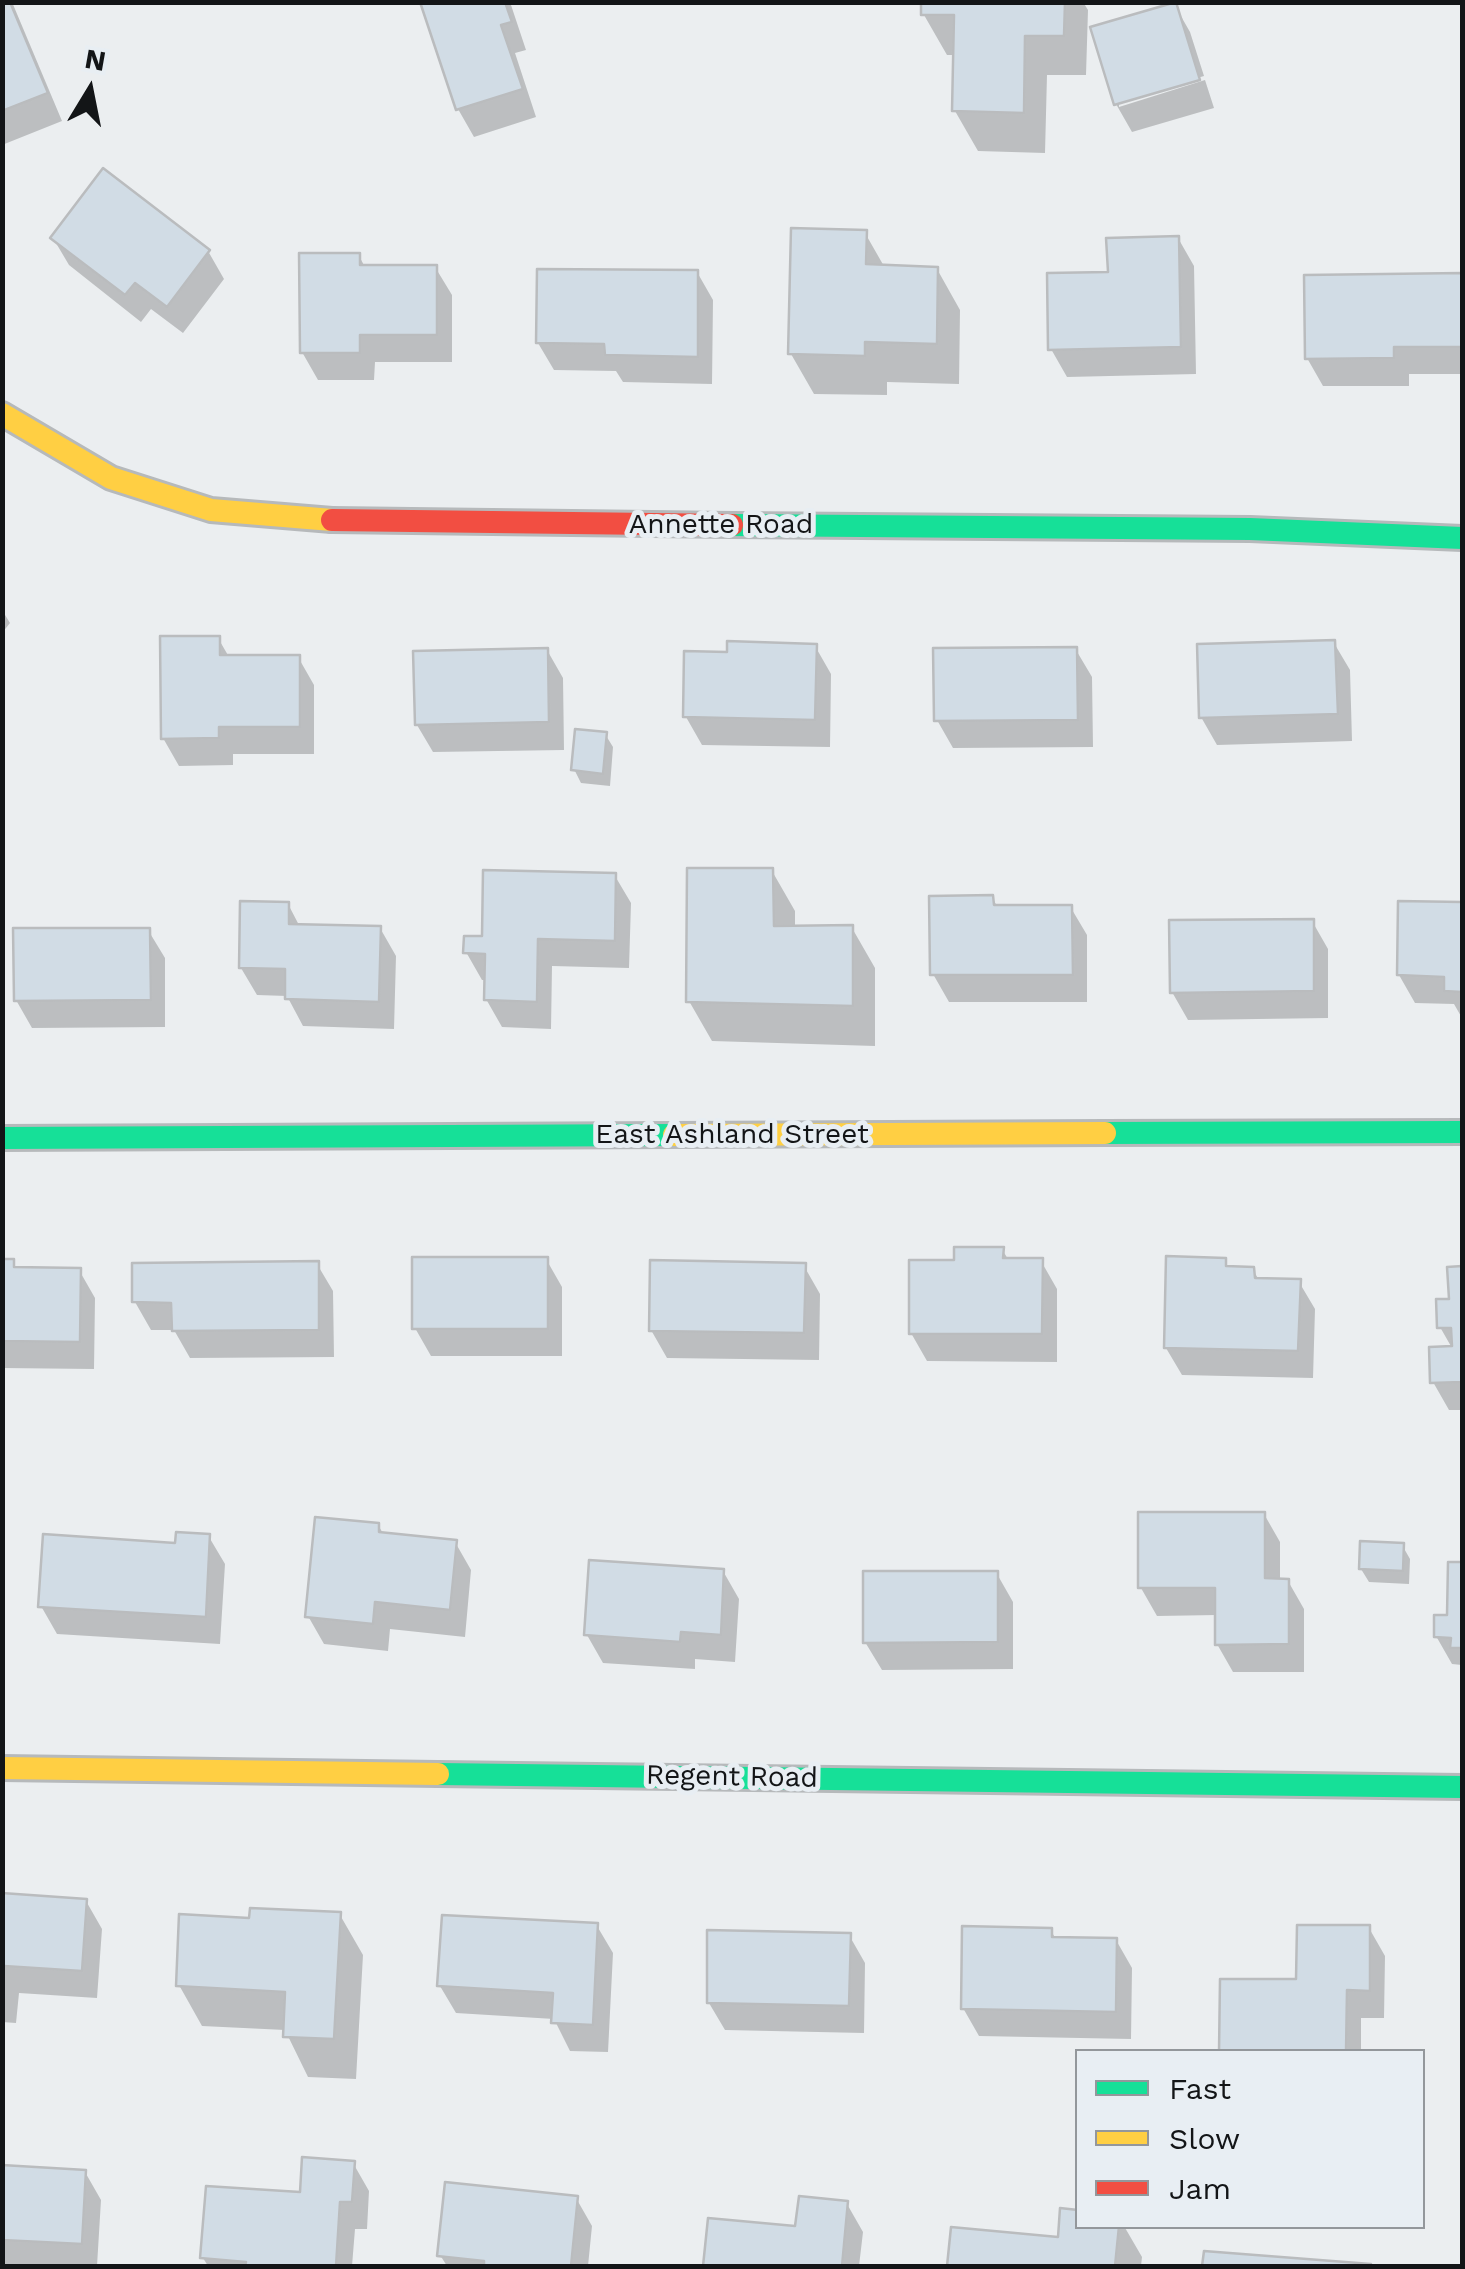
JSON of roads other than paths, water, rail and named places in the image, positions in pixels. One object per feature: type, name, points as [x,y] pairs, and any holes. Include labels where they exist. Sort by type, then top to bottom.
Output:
[{"type":"street","name":"Annette Road","points":[[2,414],[111,478],[194,504],[340,521],[1250,529],[1462,538]]},
{"type":"street","name":"East Ashland Street","points":[[2,1138],[1462,1132]]},
{"type":"street","name":"Regent Road","points":[[2,1768],[1462,1787]]}]
